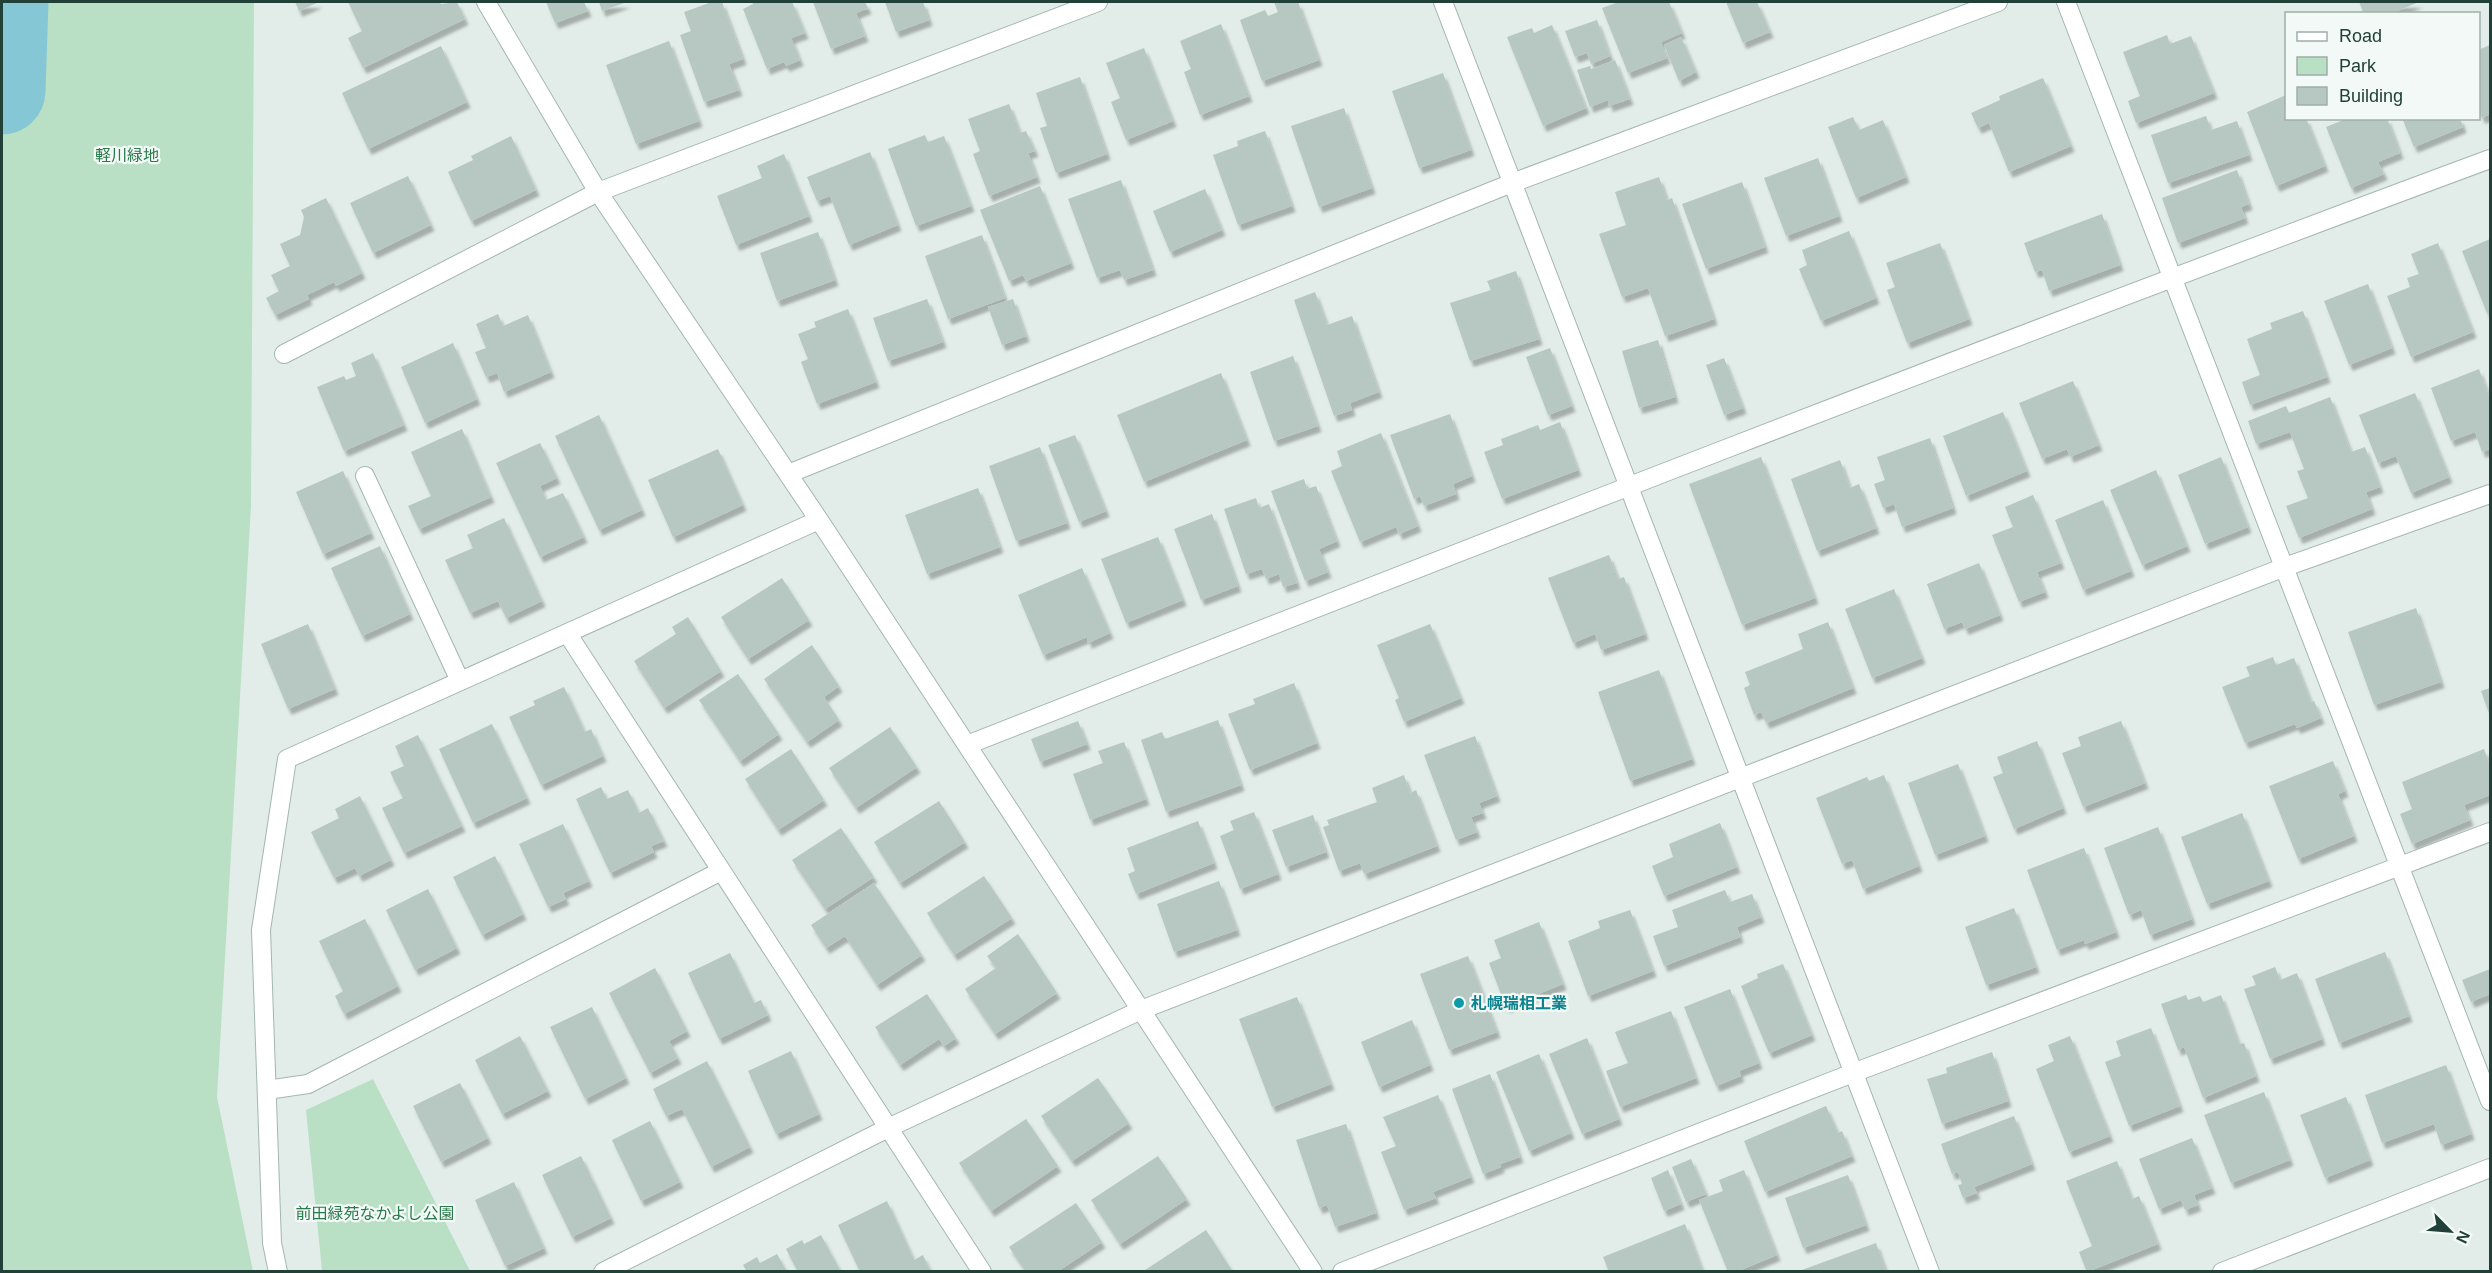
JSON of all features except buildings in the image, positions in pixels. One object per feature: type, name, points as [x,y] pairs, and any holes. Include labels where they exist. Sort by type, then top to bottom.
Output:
[{"type":"street","points":[[486,2],[598,192],[819,520],[1313,1272]]},
{"type":"street","points":[[284,354],[598,192],[1098,2]]},
{"type":"street","points":[[1443,2],[1930,1272]]},
{"type":"street","points":[[788,474],[1512,183],[1998,2]]},
{"type":"street","points":[[2067,2],[2490,1101]]},
{"type":"street","points":[[967,745],[1628,485],[2490,159]]},
{"type":"street","points":[[365,476],[460,681]]},
{"type":"street","points":[[603,1272],[888,1128],[1141,1010],[2285,567],[2490,494]]},
{"type":"street","points":[[278,1272],[272,1242],[261,930],[287,759],[819,520]]},
{"type":"street","points":[[567,633],[982,1272]]},
{"type":"street","points":[[1342,1272],[1853,1073],[2490,832]]},
{"type":"street","points":[[267,1090],[308,1084],[721,871]]},
{"type":"street","points":[[2222,1272],[2490,1168]]},
{"type":"green space","name":"軽川緑地","points":[[2,2],[254,2],[251,506],[217,1097],[253,1271],[2,1271]]},
{"type":"green space","name":"前田緑苑なかよし公園","points":[[373,1079],[470,1271],[322,1271],[306,1110]]},
{"type":"waterway","points":[[2,91],[5,2]]},
{"type":"place","name":"札幌瑞相工業","points":[[1459,1003]]}]
